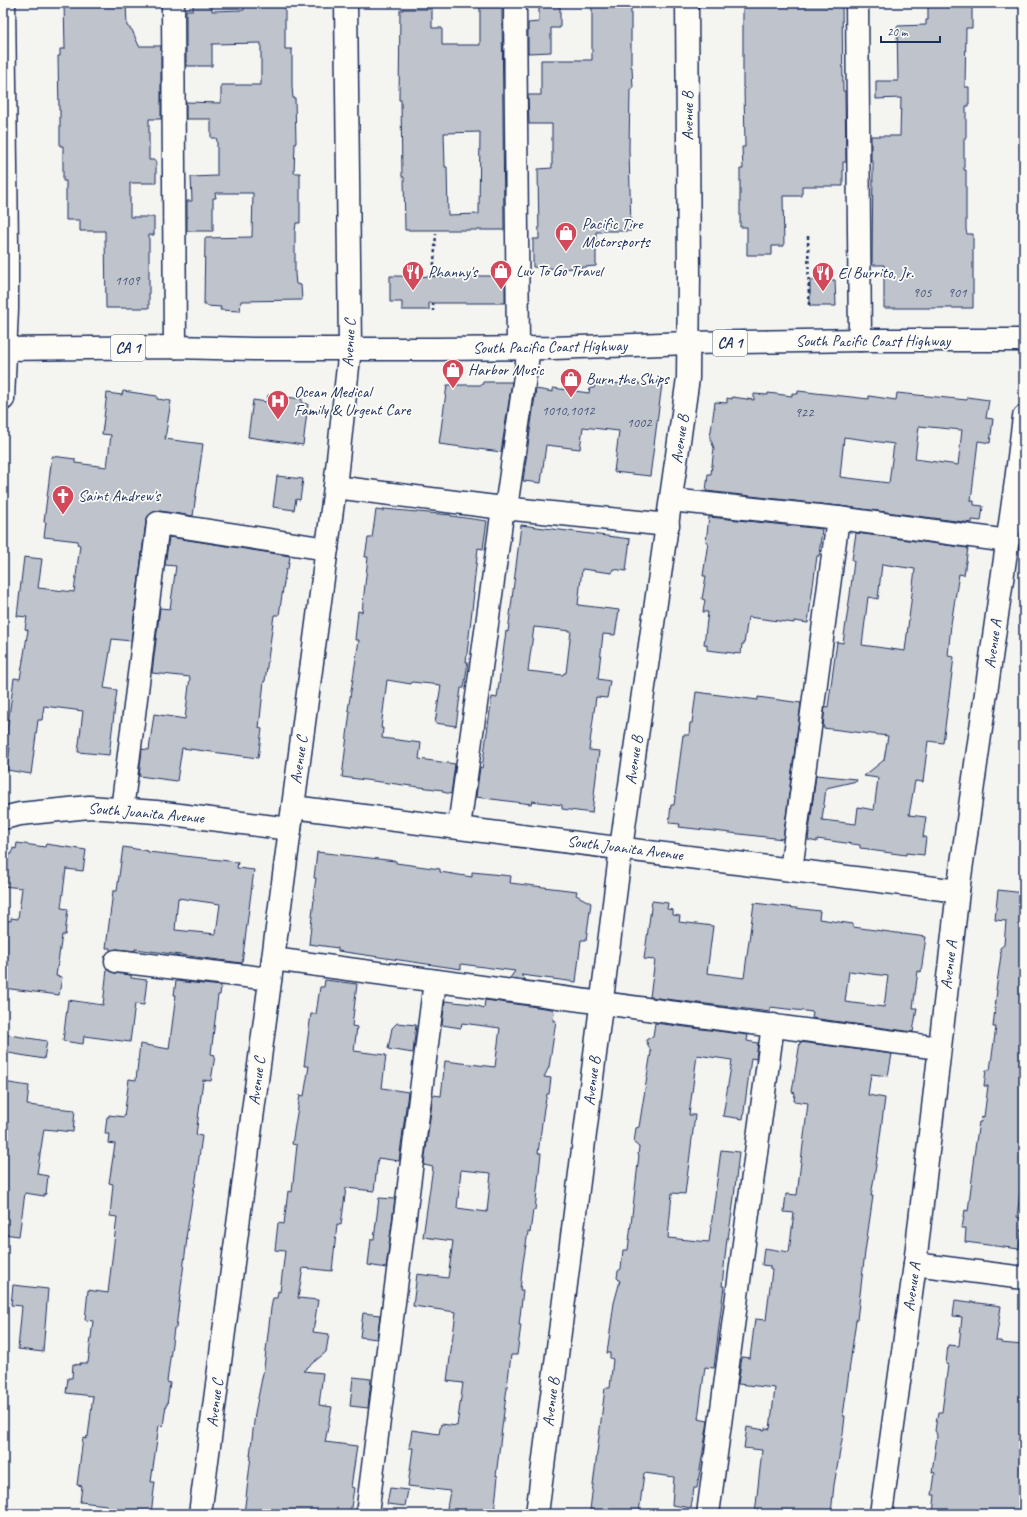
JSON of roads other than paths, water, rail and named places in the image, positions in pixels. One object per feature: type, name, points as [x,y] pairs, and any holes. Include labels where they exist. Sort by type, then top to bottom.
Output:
[{"type":"main road","points":[[3,399],[5,247],[4,3]]},
{"type":"main road","points":[[173,3],[175,347]]},
{"type":"main road","name":"Avenue C","points":[[200,1514],[335,487],[350,348],[346,3]]},
{"type":"main road","points":[[460,827],[504,508],[523,348],[515,3]]},
{"type":"main road","name":"Avenue B","points":[[537,1514],[621,848],[688,378],[687,3]]},
{"type":"main road","points":[[857,3],[860,340]]},
{"type":"main road","name":"South Pacific Coast Highway","points":[[4,349],[175,347],[253,349],[523,348],[860,340],[1024,340]]},
{"type":"main road","name":"Avenue A","points":[[881,1514],[915,1264],[958,891],[1008,541],[1020,482],[1024,417]]},
{"type":"main road","points":[[335,487],[504,508],[668,525]]},
{"type":"main road","points":[[671,500],[838,518],[1008,541]]},
{"type":"main road","points":[[791,870],[838,518]]},
{"type":"main road","points":[[122,810],[158,523],[327,549]]},
{"type":"main road","name":"South Juanita Avenue","points":[[3,818],[20,814],[89,807],[156,812],[290,829]]},
{"type":"main road","name":"South Juanita Avenue","points":[[293,807],[958,891]]},
{"type":"main road","points":[[116,961],[272,969],[435,981],[939,1048]]},
{"type":"main road","points":[[367,1514],[435,981]]},
{"type":"main road","points":[[708,1514],[773,1025]]},
{"type":"main road","points":[[915,1264],[1024,1278]]},
{"type":"place","name":"Pacific Tire Motorsports","points":[[566,252]]},
{"type":"place","name":"Luv To Go Travel","points":[[501,290]]},
{"type":"place","name":"Phanny's","points":[[413,292]]},
{"type":"place","name":"El Burrito, Jr.","points":[[823,292]]},
{"type":"place","name":"Harbor Music","points":[[453,390]]},
{"type":"place","name":"Burn the Ships","points":[[571,398]]},
{"type":"place","name":"Ocean Medical Family & Urgent Care","points":[[278,420]]},
{"type":"place","name":"Saint Andrew's","points":[[63,516]]}]
